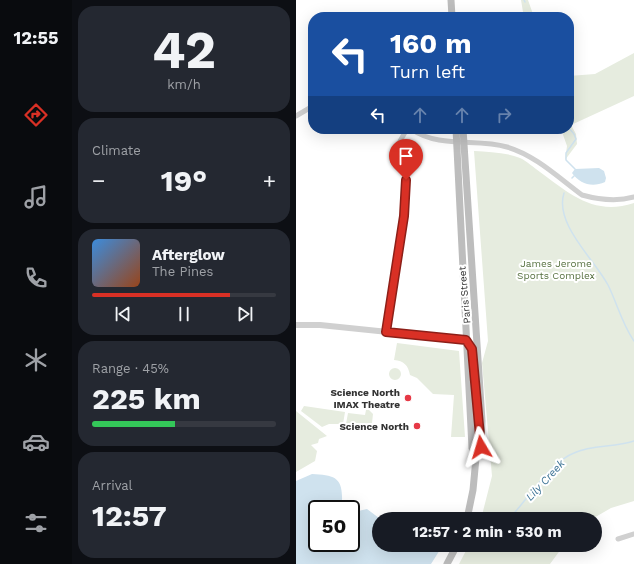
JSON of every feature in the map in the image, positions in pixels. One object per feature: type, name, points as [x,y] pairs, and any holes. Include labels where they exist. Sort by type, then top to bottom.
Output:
[{"type":"main road","points":[[451,0],[452,12]]},
{"type":"main road","name":"Paris Street","points":[[457,134],[460,143],[476,329],[482,421],[481,447],[476,458],[473,490],[468,512]]},
{"type":"main road","name":"Paris Street","points":[[462,134],[460,143],[466,340],[472,448],[476,458]]},
{"type":"main road","points":[[476,329],[474,335],[466,340],[472,349],[481,447]]},
{"type":"main road","points":[[447,564],[453,552]]},
{"type":"street","points":[[296,116],[308,109]]},
{"type":"street","points":[[386,332],[404,216],[407,162],[400,141],[404,134]]},
{"type":"street","points":[[420,134],[430,139],[460,143],[506,146],[524,153],[582,195],[606,200],[620,200],[634,197]]},
{"type":"street","points":[[296,325],[320,325],[466,340]]},
{"type":"street","points":[[618,539],[634,534]]},
{"type":"green space","points":[[521,0],[528,0],[532,12],[523,12]]},
{"type":"green space","points":[[634,53],[634,96],[574,124],[574,76],[595,74]]},
{"type":"green space","points":[[574,130],[577,144],[565,160],[567,146],[563,134],[574,134]]},
{"type":"green space","name":"James Jerome Sports Complex","points":[[474,151],[503,153],[520,158],[572,195],[595,205],[607,207],[634,203],[634,501],[611,508],[602,513],[602,512],[483,512],[492,476],[482,363],[488,341]]},
{"type":"green space","points":[[397,343],[459,351],[465,437],[451,437],[454,395],[433,394],[417,378],[410,375],[405,364],[394,360]]},
{"type":"green space","points":[[393,368],[397,368],[401,374],[397,380],[393,380],[389,376],[389,372]]},
{"type":"green space","points":[[304,406],[345,412],[343,424],[329,424],[322,427],[301,411]]},
{"type":"green space","points":[[366,410],[369,410],[373,414],[372,423],[346,424],[348,413],[365,415]]},
{"type":"green space","points":[[296,411],[327,436],[319,439],[318,443],[311,445],[317,451],[315,461],[296,472]]},
{"type":"green space","points":[[465,552],[559,552],[550,564],[459,564]]},
{"type":"water","points":[[599,168],[604,171],[606,178],[605,182],[595,185],[587,184],[579,180],[572,173],[575,169]]},
{"type":"water","points":[[312,474],[326,475],[336,479],[341,487],[342,500],[308,500],[308,552],[360,552],[360,511],[367,509],[372,513],[372,552],[439,552],[431,564],[296,564],[296,481]]},
{"type":"waterway","points":[[574,134],[576,139],[566,153],[566,160],[575,169]]},
{"type":"waterway","points":[[564,193],[562,205],[570,229],[608,285],[626,328],[634,341]]},
{"type":"waterway","name":"Lily Creek","points":[[515,512],[539,482],[556,464],[565,458],[581,450],[589,448],[619,445],[634,441]]},
{"type":"place","name":"Science North IMAX Theatre","points":[[408,398]]},
{"type":"place","name":"Science North","points":[[417,426]]},
{"type":"route","points":[[406,180],[404,216],[386,332],[466,340],[470,343],[472,349],[481,447]]}]
